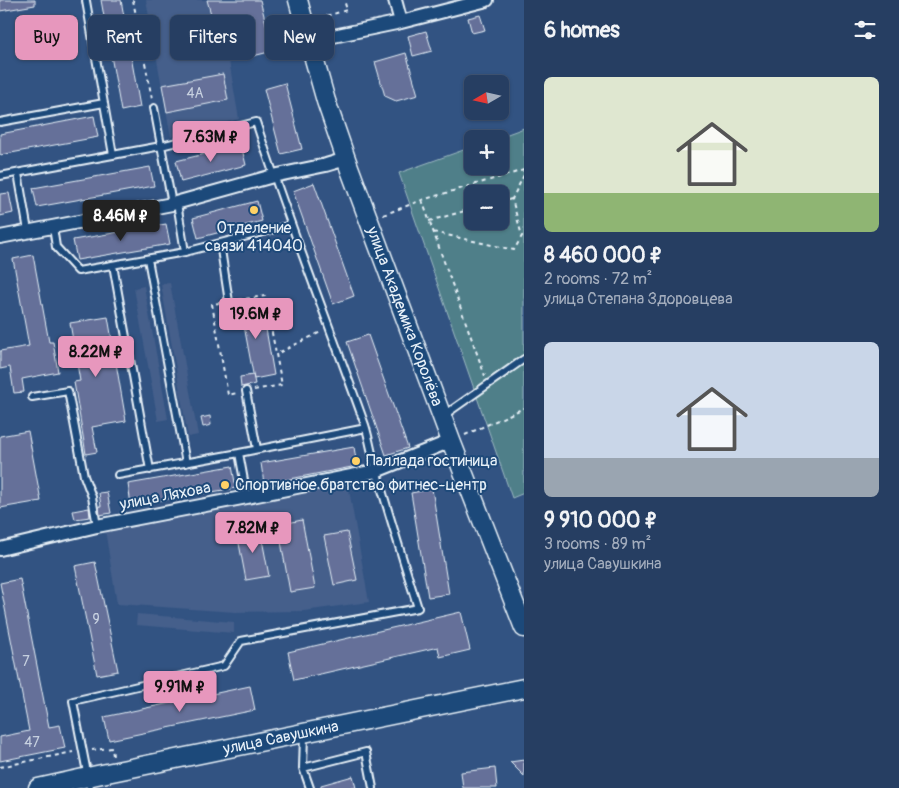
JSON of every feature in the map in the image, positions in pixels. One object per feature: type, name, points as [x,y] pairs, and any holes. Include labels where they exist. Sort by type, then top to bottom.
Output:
[{"type":"main road","name":"улица Академика Королёва","points":[[298,0],[302,15]]},
{"type":"main road","name":"улица Академика Королёва","points":[[314,60],[368,221],[524,628]]},
{"type":"main road","name":"улица Савушкина","points":[[38,788],[89,782],[116,771],[524,688]]},
{"type":"street","points":[[395,0],[402,22]]},
{"type":"street","points":[[334,36],[402,22],[487,0]]},
{"type":"street","points":[[0,237],[174,203],[346,159]]},
{"type":"street","name":"улица Ляхова","points":[[0,548],[97,526],[247,498],[376,471],[451,441]]},
{"type":"lane","points":[[86,1],[113,155]]},
{"type":"lane","points":[[0,122],[104,103]]},
{"type":"lane","points":[[154,108],[185,252]]},
{"type":"lane","points":[[0,176],[161,146],[256,122],[291,225],[366,428],[376,471],[418,608],[242,641],[224,666],[73,701],[89,782]]},
{"type":"lane","points":[[18,173],[28,232]]},
{"type":"lane","points":[[53,227],[56,247],[78,271],[185,252],[291,225]]},
{"type":"lane","points":[[220,243],[230,302]]},
{"type":"lane","points":[[148,259],[186,463]]},
{"type":"lane","points":[[113,265],[150,470]]},
{"type":"lane","points":[[442,417],[524,359]]},
{"type":"lane","points":[[32,398],[68,391],[84,476],[92,497],[97,526]]},
{"type":"lane","points":[[246,391],[257,449]]},
{"type":"lane","points":[[118,475],[366,428]]},
{"type":"lane","points":[[238,453],[247,498]]},
{"type":"lane","points":[[304,732],[304,768],[310,788]]},
{"type":"lane","points":[[304,768],[366,752],[373,788]]},
{"type":"path","points":[[133,0],[154,108]]},
{"type":"path","points":[[368,221],[422,200],[524,170]]},
{"type":"path","points":[[433,232],[514,250],[522,236],[512,199],[524,175]]},
{"type":"path","points":[[422,200],[488,384]]},
{"type":"path","points":[[430,221],[464,211]]},
{"type":"path","points":[[265,296],[282,385],[228,394],[212,304],[230,302],[265,296]]},
{"type":"path","points":[[276,354],[330,328]]},
{"type":"path","points":[[451,441],[524,408]]},
{"type":"path","points":[[0,767],[83,751],[112,748],[116,771]]},
{"type":"shaded area","points":[[146,0],[207,0],[211,15],[170,15],[170,60],[229,60],[239,119],[171,137],[157,60],[160,60],[160,15],[149,15]]},
{"type":"shaded area","points":[[170,283],[198,435],[188,437],[161,284]]},
{"type":"shaded area","points":[[144,286],[168,419],[158,421],[134,288]]},
{"type":"shaded area","points":[[348,484],[369,602],[304,611],[235,612],[117,604],[105,530]]},
{"type":"shaded area","points":[[137,614],[234,622],[234,633],[136,625]]},
{"type":"green space","points":[[524,128],[524,493],[512,498],[399,173],[464,150],[464,175],[509,175],[509,134]]},
{"type":"building","points":[[0,0],[35,0],[35,5],[0,11]]},
{"type":"building","points":[[101,0],[121,0],[124,15],[104,15]]},
{"type":"building","points":[[207,0],[260,0],[265,20],[265,53],[255,56],[255,15],[211,15]]},
{"type":"building","points":[[480,15],[485,30],[472,33],[468,18]]},
{"type":"building","points":[[426,31],[432,51],[413,56],[408,36]]},
{"type":"building","points":[[406,53],[418,95],[396,101],[385,96],[375,62]]},
{"type":"building","points":[[112,60],[132,60],[140,107],[121,111]]},
{"type":"building","points":[[223,74],[228,100],[167,112],[162,85]]},
{"type":"building","points":[[285,83],[302,149],[281,154],[264,89]]},
{"type":"building","points":[[94,116],[98,137],[0,155],[0,134]]},
{"type":"building","points":[[241,145],[246,165],[181,182],[176,161]]},
{"type":"building","points":[[150,167],[154,186],[37,207],[33,188]]},
{"type":"building","points":[[314,183],[354,296],[333,304],[293,191]]},
{"type":"building","points":[[9,193],[13,213],[0,216],[0,194]]},
{"type":"building","points":[[257,201],[262,221],[198,238],[193,218]]},
{"type":"building","points":[[166,224],[170,244],[77,260],[73,240]]},
{"type":"building","points":[[33,255],[49,342],[53,342],[58,372],[22,379],[24,392],[14,393],[10,367],[0,369],[0,351],[29,346],[13,259]]},
{"type":"building","points":[[240,305],[241,310],[262,306],[274,375],[254,379],[242,315],[229,317],[227,308]]},
{"type":"building","points":[[108,317],[126,421],[92,427],[97,452],[86,454],[74,382],[80,381],[70,323]]},
{"type":"building","points":[[368,335],[408,448],[386,455],[347,342]]},
{"type":"building","points":[[253,375],[255,384],[241,387],[240,377]]},
{"type":"building","points":[[210,416],[211,425],[203,427],[201,418]]},
{"type":"building","points":[[28,431],[41,501],[0,508],[0,436]]},
{"type":"building","points":[[354,447],[357,466],[264,484],[261,463]]},
{"type":"building","points":[[232,466],[236,488],[131,505],[128,484]]},
{"type":"building","points":[[432,489],[449,594],[428,597],[411,493]]},
{"type":"building","points":[[107,492],[111,513],[100,515],[99,493]]},
{"type":"building","points":[[89,508],[90,517],[75,519],[73,511]]},
{"type":"building","points":[[302,520],[315,588],[290,592],[278,525]]},
{"type":"building","points":[[260,529],[269,576],[246,580],[237,533]]},
{"type":"building","points":[[347,532],[357,580],[334,585],[324,536]]},
{"type":"building","points":[[95,562],[118,671],[97,675],[75,566]]},
{"type":"building","points":[[20,579],[49,727],[60,725],[65,748],[0,761],[0,737],[29,731],[0,583]]},
{"type":"building","points":[[461,612],[470,650],[440,657],[438,647],[294,680],[288,652]]},
{"type":"building","points":[[250,686],[255,710],[109,740],[104,717]]},
{"type":"building","points":[[524,760],[524,776],[510,762]]},
{"type":"building","points":[[495,768],[497,788],[463,788],[461,772]]},
{"type":"building","points":[[353,776],[356,788],[321,788],[321,785]]},
{"type":"place","name":"Отделение связи 414040","points":[[254,210]]},
{"type":"place","name":"Паллада гостиница","points":[[356,461]]},
{"type":"place","name":"Спортивное братство фитнес-центр","points":[[225,485]]}]
